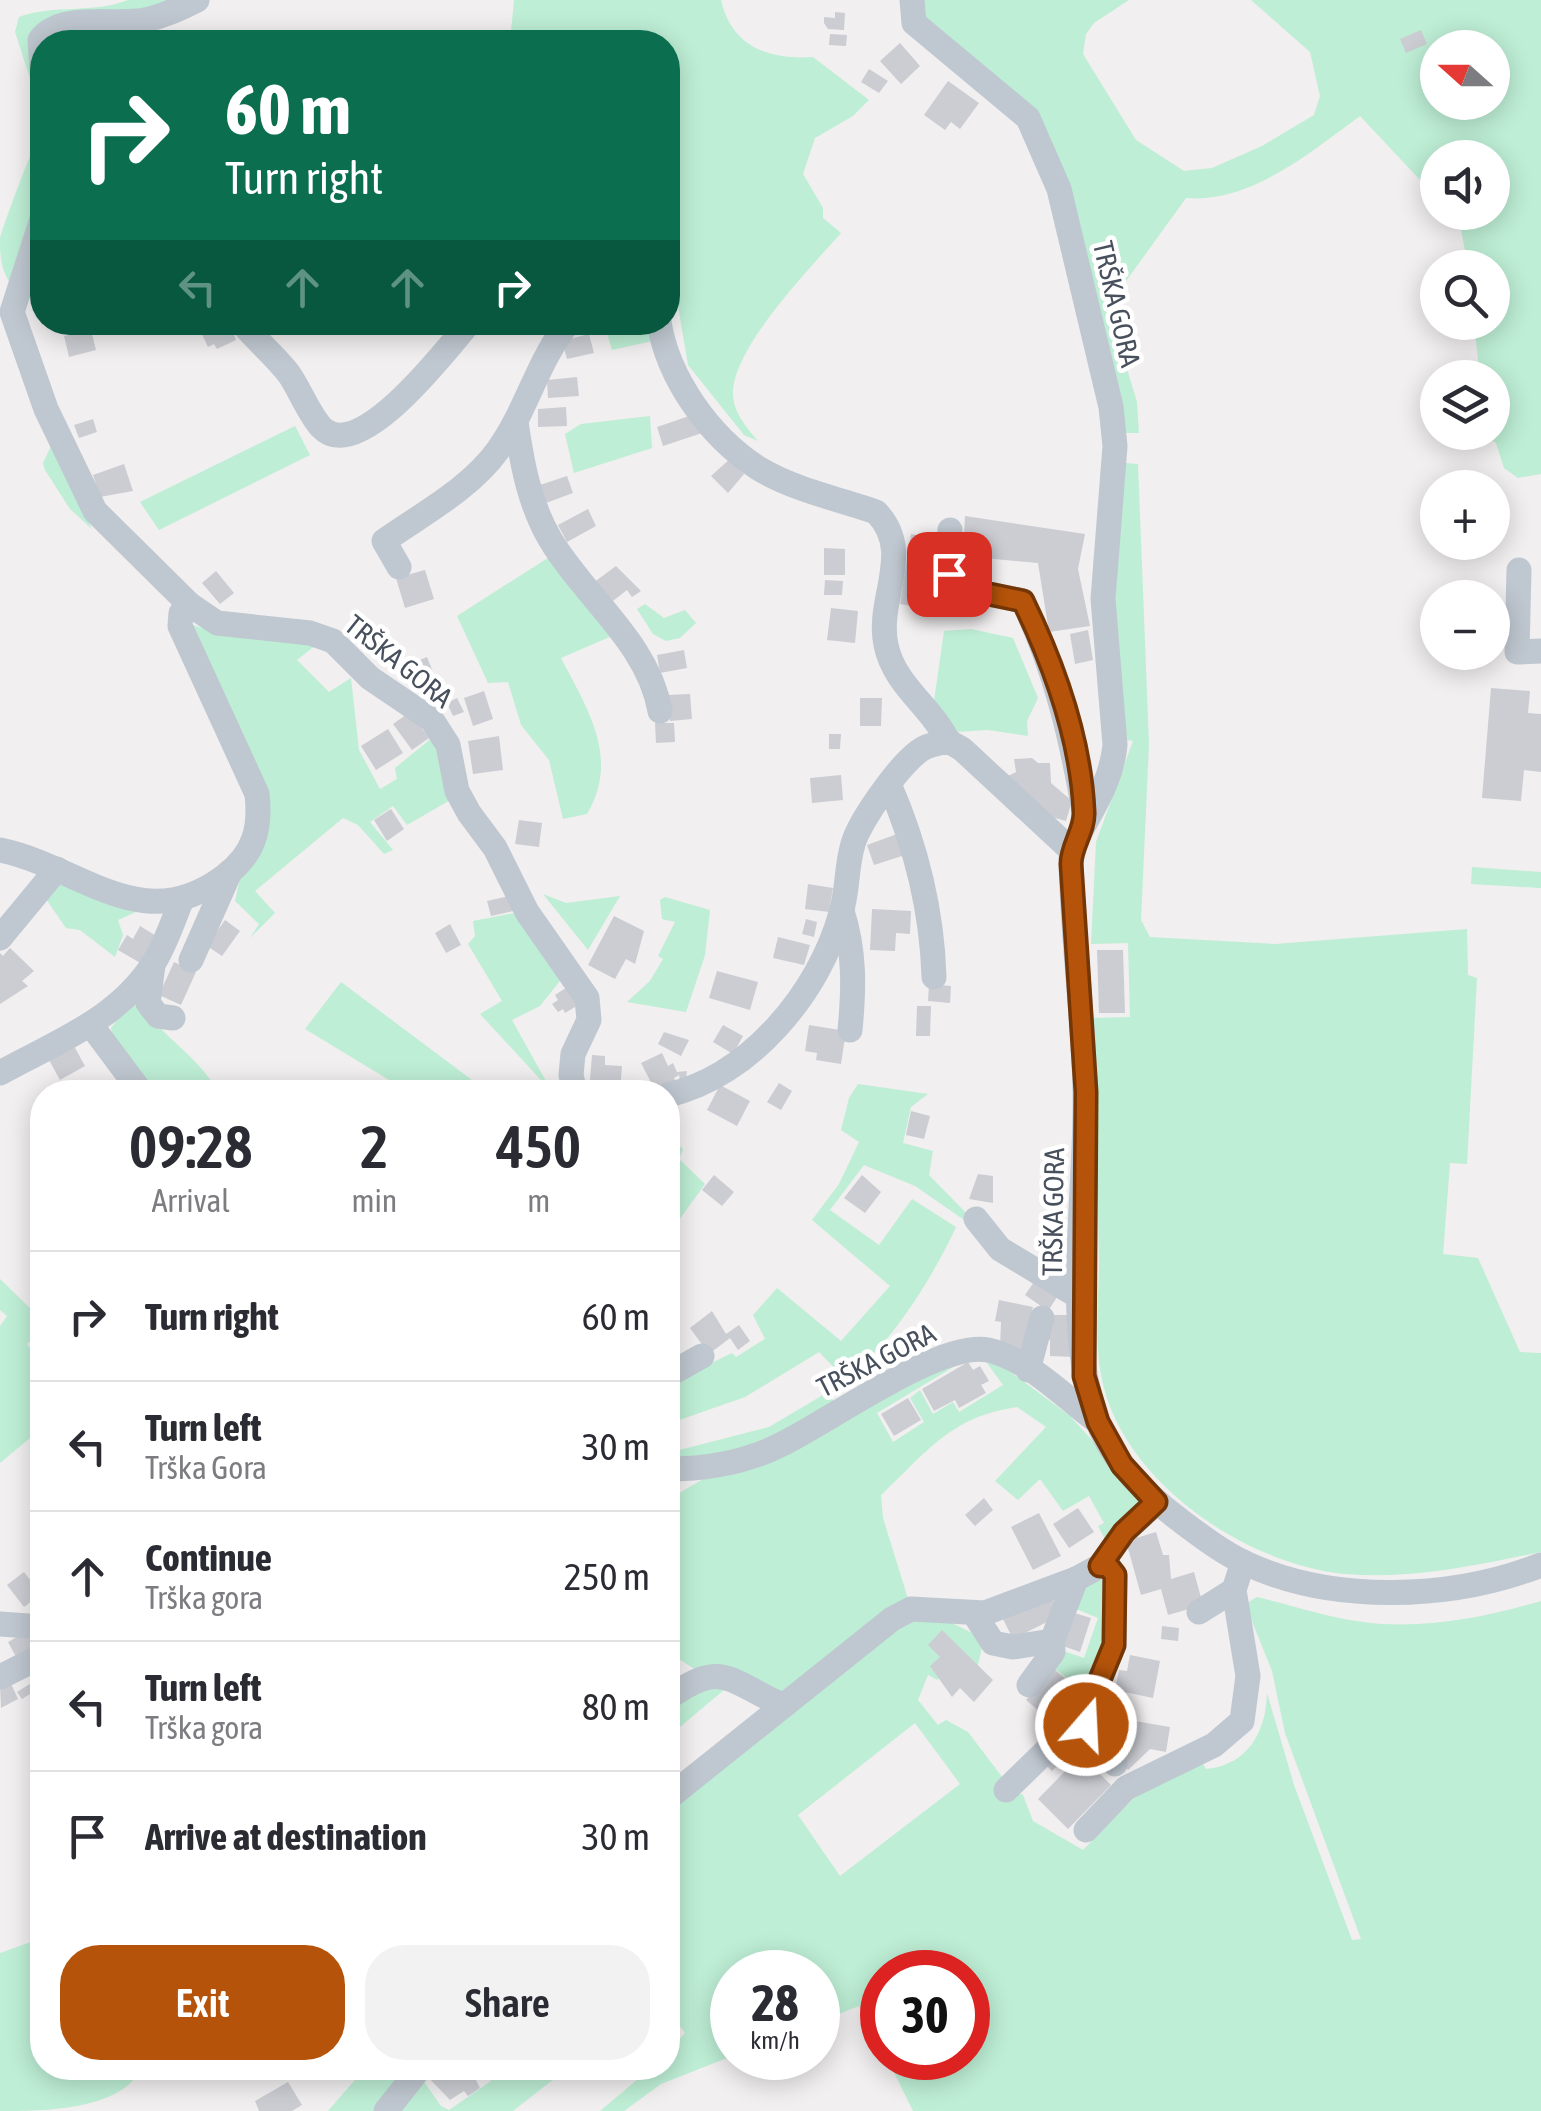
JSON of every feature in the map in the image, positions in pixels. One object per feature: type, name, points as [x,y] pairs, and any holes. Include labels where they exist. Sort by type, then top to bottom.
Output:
[{"type":"street","points":[[52,30],[57,26],[140,21],[168,15],[196,0]]},
{"type":"street","name":"TRŠKA GORA","points":[[911,0],[914,23],[1011,101],[1028,118],[1045,152],[1063,205],[1111,407],[1115,446],[1103,599],[1115,745],[1100,802],[1085,816],[1071,850],[1086,1092],[1081,1298],[1084,1376],[1098,1422],[1122,1465],[1156,1502],[1242,1562],[1322,1587],[1381,1592],[1446,1588],[1541,1565]]},
{"type":"street","name":"TRŠKA GORA","points":[[30,247],[5,306],[46,409],[95,511],[189,604],[217,623],[310,633],[333,641],[370,678],[432,720],[448,745],[457,791],[495,848],[526,912],[587,998],[589,1020],[574,1054],[571,1080]]},
{"type":"street","points":[[253,335],[286,371],[320,427],[332,434],[349,434],[386,414],[459,335]]},
{"type":"street","points":[[399,567],[384,541],[482,470],[516,422],[560,335]]},
{"type":"street","points":[[663,335],[676,379],[738,452],[760,468],[876,512],[889,526],[895,562],[884,642],[893,668],[926,704],[948,742],[1042,819],[1071,850]]},
{"type":"street","points":[[516,422],[536,512],[576,576],[644,662],[655,683],[660,711]]},
{"type":"street","points":[[950,530],[948,557],[955,587],[1023,601],[1041,638],[1064,710],[1085,816]]},
{"type":"street","points":[[1519,570],[1517,652],[1541,651]]},
{"type":"street","points":[[189,604],[180,613],[180,626],[258,794],[260,820],[254,842],[230,872],[191,960]]},
{"type":"street","points":[[680,1090],[717,1078],[775,1028],[809,984],[842,912],[854,839],[889,784],[924,748],[948,742]]},
{"type":"street","points":[[889,784],[916,852],[930,918],[934,977]]},
{"type":"street","points":[[0,850],[58,868],[130,900],[182,898],[230,872]]},
{"type":"street","points":[[0,938],[58,868]]},
{"type":"street","points":[[174,1018],[158,1016],[148,1003],[154,963],[182,898]]},
{"type":"street","points":[[842,912],[851,938],[854,974],[850,1030]]},
{"type":"street","points":[[0,1073],[91,1025],[126,998],[154,963]]},
{"type":"street","points":[[91,1025],[131,1080]]},
{"type":"street","points":[[976,1219],[1000,1249],[1081,1298]]},
{"type":"street","points":[[1028,1370],[1042,1318]]},
{"type":"street","name":"TRŠKA GORA","points":[[680,1467],[713,1466],[781,1445],[851,1403],[965,1349],[992,1351],[1028,1370],[1098,1422]]},
{"type":"street","points":[[680,1368],[702,1356]]},
{"type":"street","points":[[680,1788],[780,1704],[876,1630],[910,1609],[943,1608],[975,1615],[1076,1579],[1100,1566],[1124,1532],[1156,1502]]},
{"type":"street","points":[[1086,1830],[1143,1778],[1214,1745],[1242,1721],[1248,1676],[1234,1590],[1242,1562]]},
{"type":"street","points":[[1100,1566],[1108,1566],[1115,1575],[1114,1645],[1087,1711],[1086,1725],[1093,1742],[1115,1764]]},
{"type":"street","points":[[1029,1685],[1053,1652],[1052,1640],[1076,1579]]},
{"type":"street","points":[[1199,1612],[1234,1590]]},
{"type":"street","points":[[975,1615],[992,1643],[1013,1647],[1052,1640]]},
{"type":"street","points":[[0,1676],[30,1662]]},
{"type":"street","points":[[680,1689],[698,1676],[717,1674],[780,1704]]},
{"type":"street","points":[[1006,1790],[1087,1711]]},
{"type":"street","points":[[386,2111],[411,2080]]},
{"type":"green space","points":[[128,0],[185,0],[172,7],[54,21],[50,30],[30,30],[30,78],[15,32],[19,17]]},
{"type":"green space","points":[[514,0],[721,0],[734,30],[755,48],[782,56],[813,57],[869,100],[853,116],[815,138],[803,174],[823,208],[823,218],[841,233],[775,309],[736,375],[735,407],[758,441],[744,435],[688,365],[680,318],[680,30],[511,30]]},
{"type":"green space","points":[[923,0],[1129,0],[1094,23],[1086,34],[1083,54],[1136,140],[1184,171],[1212,168],[1262,146],[1314,115],[1320,96],[1310,52],[1251,0],[1541,0],[1541,474],[1518,478],[1504,468],[1498,450],[1510,450],[1510,360],[1478,360],[1476,340],[1510,340],[1510,250],[1465,250],[1461,230],[1510,230],[1510,140],[1420,140],[1420,180],[1360,116],[1301,159],[1257,184],[1210,198],[1186,198],[1108,306],[1137,402],[1139,433],[1120,433],[1044,140],[938,41],[918,3]]},
{"type":"green space","points":[[30,157],[30,228],[11,284],[2,263],[0,239]]},
{"type":"green space","points":[[608,335],[656,335],[657,340],[612,350]]},
{"type":"green space","points":[[650,416],[652,448],[574,473],[565,434],[581,424]]},
{"type":"green space","points":[[295,426],[310,455],[159,530],[140,502]]},
{"type":"green space","points":[[53,442],[92,529],[70,509],[45,470],[43,463]]},
{"type":"green space","points":[[1125,463],[1138,464],[1149,744],[1141,920],[1150,937],[1275,944],[1467,929],[1468,975],[1477,978],[1467,1164],[1450,1163],[1443,1254],[1478,1258],[1520,1352],[1541,1353],[1541,1552],[1395,1575],[1345,1574],[1306,1567],[1228,1534],[1192,1510],[1133,1449],[1113,1413],[1101,1375],[1098,1347],[1099,1231],[1091,1018],[1130,1017],[1128,943],[1091,944],[1096,842],[1133,741],[1118,738],[1106,570]]},
{"type":"green space","points":[[554,554],[612,636],[561,658],[590,715],[601,773],[587,814],[563,819],[549,760],[521,725],[508,682],[488,683],[457,616]]},
{"type":"green space","points":[[645,604],[664,618],[685,610],[696,623],[680,638],[666,641],[653,634],[637,609]]},
{"type":"green space","points":[[193,625],[226,636],[316,645],[297,660],[329,692],[351,678],[359,750],[380,789],[397,779],[395,768],[433,737],[452,799],[407,825],[393,806],[370,822],[393,850],[384,854],[358,825],[343,818],[255,891],[275,913],[250,938],[259,924],[235,901],[262,781]]},
{"type":"green space","points":[[971,629],[1013,638],[1038,698],[1027,721],[1028,736],[988,730],[956,732],[933,708],[944,631]]},
{"type":"green space","points":[[1472,867],[1541,872],[1541,888],[1471,884]]},
{"type":"green space","points":[[56,881],[136,912],[118,920],[123,935],[115,957],[80,930],[66,928],[46,899]]},
{"type":"green space","points":[[543,894],[566,903],[620,896],[588,950]]},
{"type":"green space","points":[[665,897],[710,910],[705,955],[686,1012],[627,1002],[650,981],[663,959],[658,956],[675,922],[662,919],[660,900]]},
{"type":"green space","points":[[514,913],[563,977],[540,1006],[512,1020],[545,1080],[541,1080],[480,1014],[502,1001],[468,944],[475,936],[473,921]]},
{"type":"green space","points":[[341,982],[472,1080],[389,1080],[305,1029]]},
{"type":"green space","points":[[136,995],[154,1022],[211,1080],[139,1080],[113,1040],[111,1028]]},
{"type":"green space","points":[[858,1084],[928,1094],[911,1107],[903,1143],[933,1151],[929,1175],[973,1220],[970,1224],[915,1186],[864,1165],[830,1210],[879,1245],[912,1199],[956,1227],[908,1311],[876,1351],[843,1377],[819,1352],[745,1397],[680,1420],[680,1378],[732,1353],[736,1357],[765,1339],[753,1315],[777,1288],[841,1341],[890,1286],[812,1220],[839,1184],[859,1142],[841,1130],[849,1098]]},
{"type":"green space","points":[[680,1160],[705,1184],[680,1219]]},
{"type":"green space","points":[[0,1279],[30,1308],[30,1438],[0,1463],[0,1326],[7,1316],[0,1310]]},
{"type":"green space","points":[[970,1357],[877,1413],[893,1442],[924,1422],[910,1398],[920,1390],[933,1414],[953,1402],[959,1412],[1003,1385],[987,1363],[1001,1365],[1070,1416],[1147,1501],[1107,1543],[1098,1526],[1104,1523],[1089,1496],[1063,1511],[1040,1479],[1018,1500],[995,1481],[1046,1427],[1017,1407],[974,1419],[941,1438],[881,1495],[883,1518],[909,1602],[779,1694],[696,1670],[680,1660],[680,1493],[716,1471]]},
{"type":"green space","points":[[828,1392],[837,1407],[733,1452],[680,1458],[680,1450],[769,1427]]},
{"type":"green space","points":[[1096,1577],[1111,1586],[1103,1656],[1083,1691],[1049,1664],[1058,1649],[1084,1658],[1098,1618],[1074,1608],[1082,1583]]},
{"type":"green space","points":[[1257,1597],[1379,1624],[1426,1624],[1541,1601],[1541,2111],[913,2111],[898,2080],[990,2080],[990,1950],[860,1950],[860,2008],[840,2013],[840,1950],[710,1950],[710,2065],[680,2077],[680,2039],[685,2033],[680,2026],[680,1795],[897,1622],[946,1620],[984,1639],[977,1669],[951,1668],[937,1680],[928,1675],[918,1700],[938,1725],[946,1720],[968,1732],[1012,1790],[1023,1795],[1033,1821],[1083,1850],[1134,1798],[1200,1758],[1206,1769],[1233,1761],[1243,1753],[1263,1721],[1267,1693],[1294,1785],[1352,1940],[1361,1939],[1285,1733],[1272,1671],[1245,1604]],"holes":[[[915,1723],[960,1784],[840,1876],[798,1815]]]},
{"type":"green space","points":[[731,1684],[680,1727],[680,1698],[692,1690]]},
{"type":"green space","points":[[30,1942],[30,2080],[131,2082],[117,2093],[79,2106],[0,2111],[0,1953]]},
{"type":"green space","points":[[355,2080],[401,2080],[378,2111],[328,2111]]},
{"type":"green space","points":[[417,2080],[423,2080],[441,2106],[449,2110],[491,2081],[553,2080],[513,2111],[392,2111]]},
{"type":"green space","points":[[637,2080],[671,2080],[661,2084],[624,2111],[600,2111]]},
{"type":"building","points":[[835,12],[845,13],[844,30],[828,29],[824,23],[824,17],[835,18]]},
{"type":"building","points":[[1420,30],[1420,47],[1406,53],[1400,39]]},
{"type":"building","points":[[830,34],[847,35],[846,46],[829,45]]},
{"type":"building","points":[[900,43],[920,66],[901,84],[880,61]]},
{"type":"building","points":[[869,69],[888,81],[879,93],[861,82]]},
{"type":"building","points":[[948,81],[979,103],[960,129],[951,122],[945,130],[924,115]]},
{"type":"building","points":[[92,335],[96,350],[69,357],[64,336]]},
{"type":"building","points":[[202,335],[234,335],[236,340],[217,349],[214,344],[208,347]]},
{"type":"building","points":[[589,335],[594,353],[567,359],[562,341]]},
{"type":"building","points":[[577,377],[579,396],[548,398],[547,380]]},
{"type":"building","points":[[566,407],[567,426],[538,427],[538,409]]},
{"type":"building","points":[[695,414],[702,433],[663,446],[657,427]]},
{"type":"building","points":[[93,419],[97,432],[79,438],[74,425]]},
{"type":"building","points":[[731,458],[744,474],[728,493],[711,476]]},
{"type":"building","points":[[124,464],[133,491],[100,497],[93,475]]},
{"type":"building","points":[[567,476],[573,493],[546,503],[540,485]]},
{"type":"building","points":[[588,509],[596,526],[567,542],[558,525]]},
{"type":"building","points":[[965,516],[1085,534],[1078,569],[1090,626],[1049,632],[1038,563],[963,556]]},
{"type":"building","points":[[911,534],[936,539],[924,608],[900,604]]},
{"type":"building","points":[[824,548],[845,549],[845,575],[824,575]]},
{"type":"building","points":[[616,566],[641,591],[632,597],[627,590],[609,604],[593,583]]},
{"type":"building","points":[[425,570],[434,599],[405,608],[396,578]]},
{"type":"building","points":[[216,571],[234,593],[220,604],[202,583]]},
{"type":"building","points":[[825,580],[843,581],[842,595],[824,595]]},
{"type":"building","points":[[831,608],[858,611],[855,643],[827,640]]},
{"type":"building","points":[[1088,630],[1093,660],[1075,664],[1070,634]]},
{"type":"building","points":[[684,650],[687,668],[660,673],[657,655]]},
{"type":"building","points":[[427,657],[437,682],[414,691],[405,666]]},
{"type":"building","points":[[1491,688],[1530,691],[1528,713],[1541,714],[1541,772],[1524,770],[1521,801],[1482,798]]},
{"type":"building","points":[[484,691],[493,719],[473,726],[464,698]]},
{"type":"building","points":[[690,694],[692,719],[670,721],[668,695]]},
{"type":"building","points":[[457,698],[464,712],[453,716],[447,703]]},
{"type":"building","points":[[860,698],[882,698],[881,726],[860,726]]},
{"type":"building","points":[[410,712],[429,738],[412,750],[393,724]]},
{"type":"building","points":[[655,723],[674,723],[675,742],[656,743]]},
{"type":"building","points":[[388,729],[403,753],[376,770],[361,746]]},
{"type":"building","points":[[829,734],[841,734],[840,749],[829,749]]},
{"type":"building","points":[[499,736],[503,770],[473,774],[468,741]]},
{"type":"building","points":[[1032,758],[1038,763],[1050,763],[1051,783],[1072,801],[1066,821],[1044,815],[1008,776],[1016,772],[1014,759]]},
{"type":"building","points":[[841,775],[843,800],[812,803],[810,778]]},
{"type":"building","points":[[391,809],[404,829],[387,841],[374,820]]},
{"type":"building","points":[[519,820],[542,823],[539,847],[515,844]]},
{"type":"building","points":[[897,834],[905,855],[874,865],[867,845]]},
{"type":"building","points":[[808,884],[833,888],[829,912],[805,909]]},
{"type":"building","points":[[509,896],[513,911],[491,916],[487,901]]},
{"type":"building","points":[[872,909],[911,911],[910,934],[896,933],[895,951],[870,950]]},
{"type":"building","points":[[614,916],[644,931],[635,964],[626,959],[615,979],[588,965]]},
{"type":"building","points":[[806,919],[817,922],[814,937],[802,934]]},
{"type":"building","points":[[225,920],[240,931],[222,956],[207,946]]},
{"type":"building","points":[[450,924],[461,945],[446,953],[435,933]]},
{"type":"building","points":[[140,926],[158,937],[142,964],[118,950],[127,935],[133,939]]},
{"type":"building","points":[[778,937],[810,945],[804,965],[773,958]]},
{"type":"building","points":[[10,948],[34,971],[22,981],[28,986],[0,1004],[0,953],[3,956]]},
{"type":"building","points":[[1097,950],[1123,950],[1125,1013],[1099,1013]]},
{"type":"building","points":[[174,962],[196,972],[181,1005],[159,995]]},
{"type":"building","points":[[717,971],[758,982],[750,1010],[709,998]]},
{"type":"building","points":[[929,984],[951,986],[950,1003],[928,1001]]},
{"type":"building","points":[[569,986],[580,1004],[565,1013],[563,1009],[558,1012],[552,1004],[558,1000],[555,995]]},
{"type":"building","points":[[917,1006],[931,1006],[930,1036],[916,1036]]},
{"type":"building","points":[[723,1025],[743,1036],[733,1054],[713,1042]]},
{"type":"building","points":[[809,1025],[846,1031],[841,1064],[816,1060],[817,1053],[805,1051]]},
{"type":"building","points":[[664,1032],[689,1040],[681,1056],[658,1044]]},
{"type":"building","points":[[74,1046],[85,1066],[60,1080],[49,1060]]},
{"type":"building","points":[[662,1053],[668,1066],[673,1063],[677,1072],[687,1071],[686,1079],[680,1081],[679,1075],[675,1080],[650,1080],[641,1063]]},
{"type":"building","points":[[592,1055],[605,1056],[605,1065],[622,1066],[621,1080],[590,1080]]},
{"type":"building","points":[[779,1083],[792,1091],[781,1110],[767,1102]]},
{"type":"building","points":[[720,1085],[750,1101],[737,1126],[707,1110]]},
{"type":"building","points":[[911,1111],[930,1116],[924,1139],[906,1135]]},
{"type":"building","points":[[978,1174],[993,1176],[993,1203],[969,1199]]},
{"type":"building","points":[[714,1175],[734,1192],[722,1206],[702,1190]]},
{"type":"building","points":[[862,1175],[881,1192],[865,1213],[844,1198]]},
{"type":"building","points":[[1036,1279],[1059,1294],[1048,1311],[1025,1295]]},
{"type":"building","points":[[999,1300],[1033,1307],[1020,1353],[1000,1349],[1001,1322],[995,1321]]},
{"type":"building","points":[[712,1311],[726,1334],[739,1325],[750,1341],[738,1350],[730,1338],[709,1354],[690,1328]]},
{"type":"building","points":[[1050,1315],[1075,1315],[1074,1357],[1050,1356],[1050,1340],[1044,1340]]},
{"type":"building","points":[[968,1362],[973,1370],[980,1366],[989,1381],[981,1385],[986,1393],[959,1408],[955,1400],[934,1411],[922,1389]]},
{"type":"building","points":[[908,1398],[921,1420],[894,1436],[881,1414]]},
{"type":"building","points":[[984,1498],[993,1510],[975,1526],[965,1515]]},
{"type":"building","points":[[1078,1508],[1094,1532],[1069,1548],[1053,1524]]},
{"type":"building","points":[[1039,1513],[1061,1556],[1033,1570],[1011,1527]]},
{"type":"building","points":[[1156,1532],[1163,1555],[1169,1555],[1171,1579],[1194,1572],[1203,1605],[1168,1615],[1161,1589],[1141,1595],[1126,1541]]},
{"type":"building","points":[[24,1572],[30,1580],[30,1602],[24,1607],[7,1585]]},
{"type":"building","points":[[1049,1593],[1061,1615],[1013,1639],[1002,1617]]},
{"type":"building","points":[[1071,1612],[1091,1618],[1080,1652],[1060,1645]]},
{"type":"building","points":[[1162,1626],[1179,1628],[1178,1641],[1161,1639]]},
{"type":"building","points":[[942,1630],[993,1680],[974,1702],[960,1688],[952,1697],[930,1666],[940,1657],[928,1645]]},
{"type":"building","points":[[26,1632],[30,1659],[20,1664],[8,1642]]},
{"type":"building","points":[[1130,1655],[1160,1661],[1153,1698],[1115,1690],[1119,1670],[1127,1671]]},
{"type":"building","points":[[1053,1668],[1077,1689],[1051,1721],[1026,1700]]},
{"type":"building","points":[[9,1679],[18,1699],[1,1708],[0,1684]]},
{"type":"building","points":[[30,1684],[30,1694],[22,1699],[17,1692]]},
{"type":"building","points":[[1129,1720],[1170,1727],[1166,1752],[1150,1749],[1128,1770],[1105,1744]]},
{"type":"building","points":[[1076,1725],[1087,1737],[1052,1771],[1040,1759]]},
{"type":"building","points":[[1081,1755],[1111,1785],[1068,1829],[1038,1799]]},
{"type":"building","points":[[431,2080],[476,2080],[480,2088],[468,2096],[464,2091],[450,2100]]},
{"type":"building","points":[[288,2082],[302,2105],[292,2111],[259,2111],[255,2101]]},
{"type":"route","points":[[949,574],[955,587],[1023,601],[1054,674],[1076,760],[1085,816],[1071,850],[1086,1092],[1081,1298],[1084,1376],[1098,1422],[1122,1465],[1156,1502],[1124,1532],[1100,1566],[1108,1566],[1115,1575],[1118,1593],[1114,1645],[1087,1711],[1086,1725]]}]
